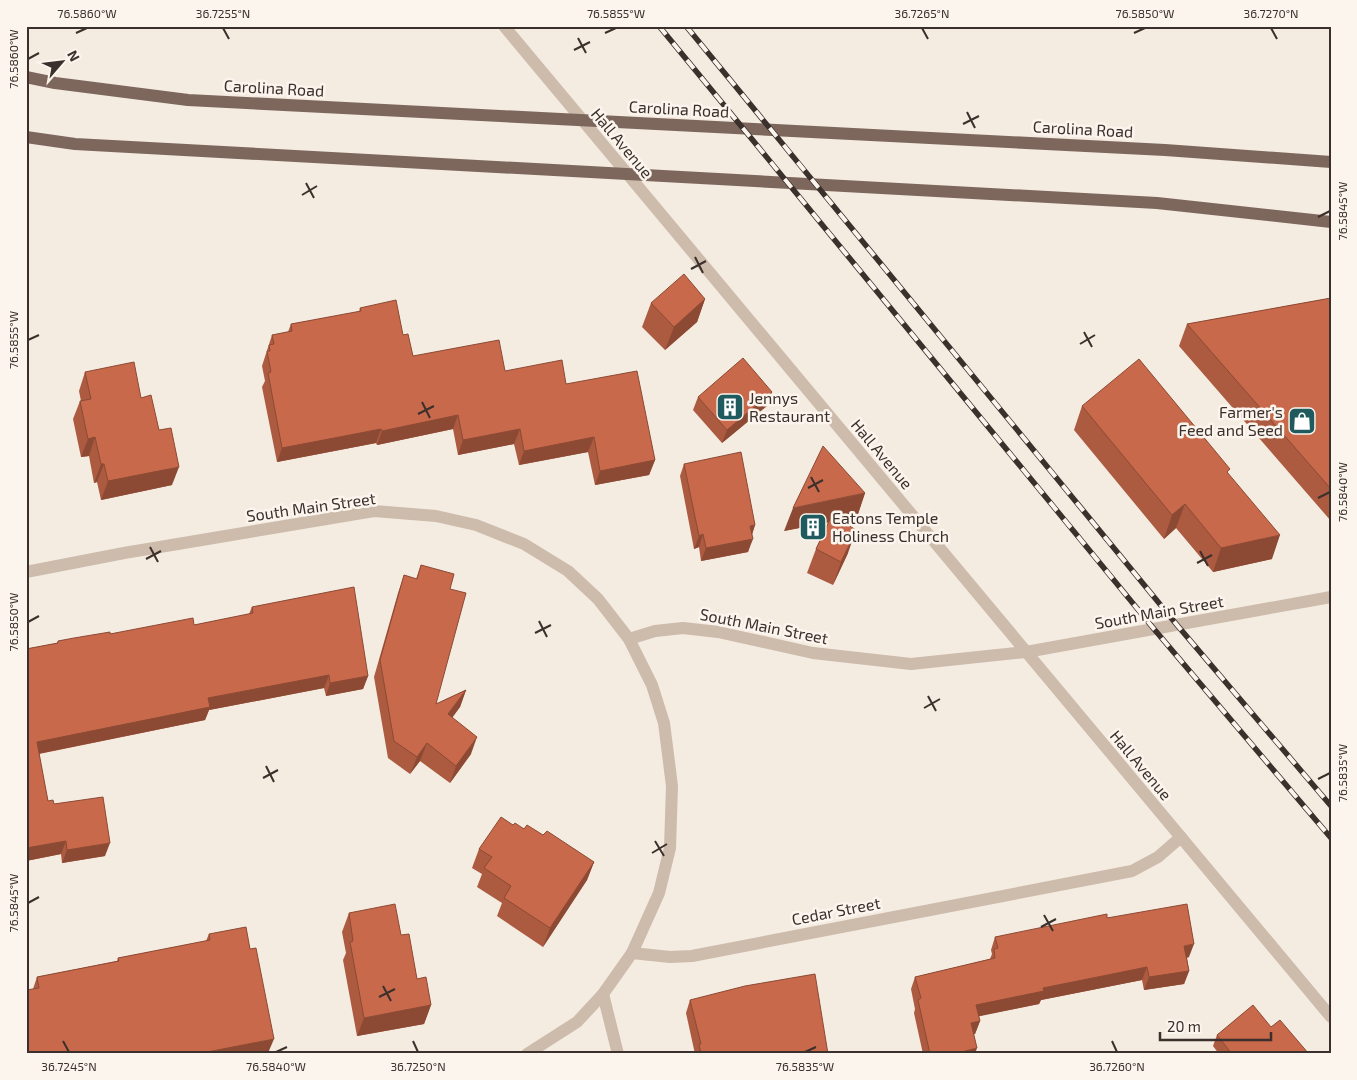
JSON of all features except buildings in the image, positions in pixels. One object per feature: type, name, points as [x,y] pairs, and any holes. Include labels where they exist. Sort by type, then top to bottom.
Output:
[{"type":"main road","name":"Carolina Road","points":[[26,77],[55,84],[188,100],[1165,150],[1325,161]]},
{"type":"main road","points":[[26,137],[75,144],[1157,203],[1331,222]]},
{"type":"street","name":"Hall Avenue","points":[[504,26],[1331,1016]]},
{"type":"street","name":"South Main Street","points":[[26,572],[124,552],[374,511],[436,516],[476,525],[524,544],[568,571],[598,599],[629,639],[655,631],[683,628],[718,632],[813,653],[911,664],[1026,652],[1331,596]]},
{"type":"street","points":[[527,1054],[577,1022],[603,994],[632,953],[659,892],[668,857],[672,786],[664,723],[652,685],[629,639]]},
{"type":"street","name":"Cedar Street","points":[[632,953],[670,957],[692,956],[1132,871],[1158,857],[1181,838]]},
{"type":"street","points":[[603,994],[618,1054]]},
{"type":"railway","points":[[659,26],[1154,629],[1331,838]]},
{"type":"railway","points":[[686,26],[1177,625],[1331,806]]},
{"type":"place","name":"Jennys Restaurant","points":[[730,407]]},
{"type":"place","name":"Farmer's Feed and Seed","points":[[1302,421]]},
{"type":"place","name":"Eatons Temple Holiness Church","points":[[813,527]]}]
